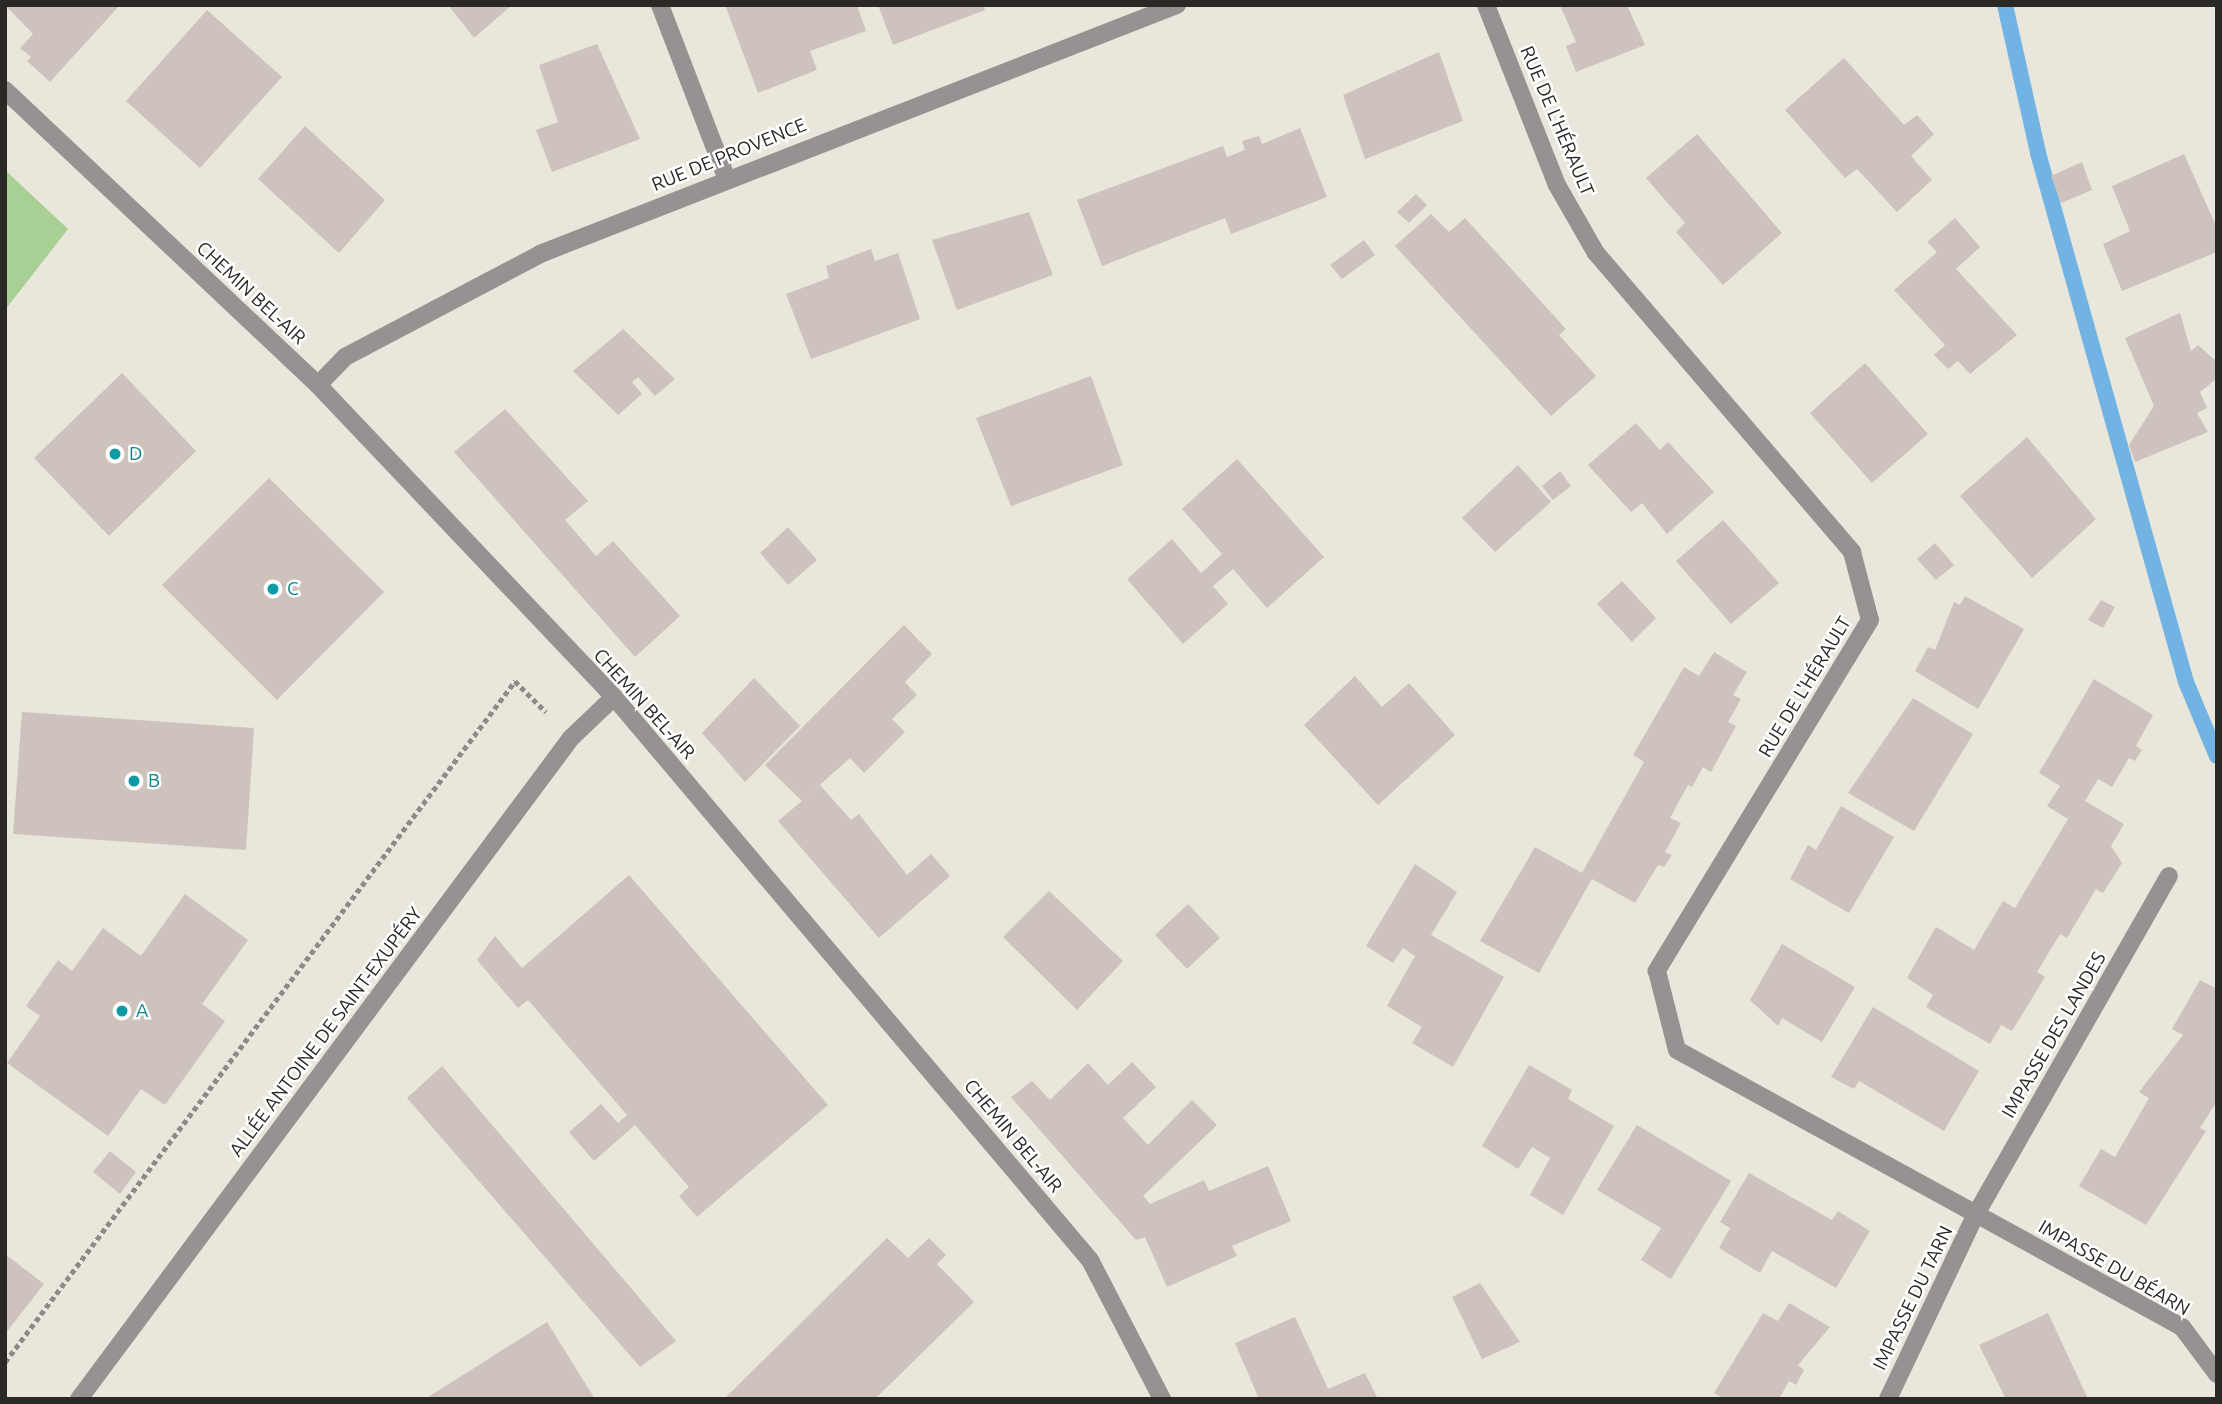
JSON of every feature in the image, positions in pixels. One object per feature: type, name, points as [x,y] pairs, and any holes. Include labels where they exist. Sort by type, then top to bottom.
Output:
[{"type":"street","points":[[660,5],[726,177]]},
{"type":"street","name":"RUE DE PROVENCE","points":[[318,385],[345,357],[540,254],[726,177],[1177,5]]},
{"type":"street","name":"RUE DE L'HÉRAULT","points":[[1486,5],[1557,185],[1596,253],[1852,552],[1870,620],[1657,971],[1677,1050],[1976,1214]]},
{"type":"street","name":"CHEMIN BEL-AIR","points":[[11,96],[318,385],[614,697],[1090,1260],[1162,1399]]},
{"type":"street","name":"ALLÉE ANTOINE DE SAINT-EXUPÉRY","points":[[79,1399],[571,738],[614,697]]},
{"type":"street","name":"IMPASSE DES LANDES","points":[[1976,1214],[2169,876]]},
{"type":"street","name":"IMPASSE DU BÉARN","points":[[1976,1214],[2182,1327],[2217,1374]]},
{"type":"street","name":"IMPASSE DU TARN","points":[[1888,1399],[1976,1214]]},
{"type":"path","points":[[5,1363],[515,681],[571,738]]},
{"type":"green space","points":[[5,170],[68,229],[5,310]]},
{"type":"building","points":[[5,5],[120,5],[50,82],[27,61],[31,57],[20,48],[33,34]]},
{"type":"building","points":[[448,5],[512,5],[474,38]]},
{"type":"building","points":[[725,5],[857,5],[866,31],[810,51],[817,70],[758,93]]},
{"type":"building","points":[[878,5],[983,5],[985,10],[893,45]]},
{"type":"building","points":[[1560,5],[1627,5],[1645,45],[1576,72],[1566,46],[1576,42]]},
{"type":"building","points":[[207,10],[282,77],[200,168],[126,101]]},
{"type":"building","points":[[597,44],[640,139],[552,172],[536,130],[558,122],[539,65]]},
{"type":"building","points":[[1439,52],[1463,121],[1365,159],[1343,95]]},
{"type":"building","points":[[1844,58],[1904,125],[1917,115],[1934,134],[1911,156],[1932,180],[1897,212],[1857,169],[1845,178],[1785,110]]},
{"type":"building","points":[[305,126],[385,200],[339,253],[258,179]]},
{"type":"building","points":[[1300,128],[1327,197],[1231,234],[1225,218],[1102,266],[1077,200],[1223,146],[1227,157],[1245,150],[1242,141],[1259,136],[1262,144]]},
{"type":"building","points":[[1697,134],[1782,233],[1723,285],[1676,232],[1685,223],[1646,178]]},
{"type":"building","points":[[2184,154],[2217,228],[2217,252],[2122,291],[2103,244],[2130,231],[2112,186]]},
{"type":"building","points":[[2082,162],[2092,190],[2061,203],[2051,176]]},
{"type":"building","points":[[1416,194],[1427,205],[1409,223],[1397,212]]},
{"type":"building","points":[[1029,212],[1053,275],[957,310],[932,240]]},
{"type":"building","points":[[1431,214],[1449,232],[1465,218],[1566,329],[1559,335],[1596,376],[1551,416],[1395,246]]},
{"type":"building","points":[[1955,218],[1980,247],[1956,269],[2017,335],[1970,374],[1958,361],[1948,369],[1934,355],[1945,345],[1894,290],[1937,252],[1927,242]]},
{"type":"building","points":[[1364,240],[1375,255],[1342,279],[1330,265]]},
{"type":"building","points":[[871,249],[875,261],[898,253],[920,319],[811,359],[786,294],[829,278],[826,266]]},
{"type":"building","points":[[2180,313],[2191,351],[2198,345],[2216,361],[2215,380],[2200,392],[2207,408],[2197,413],[2208,432],[2135,462],[2129,445],[2154,406],[2125,338]]},
{"type":"building","points":[[623,329],[675,379],[655,396],[638,377],[632,382],[642,394],[618,415],[573,371]]},
{"type":"building","points":[[1865,363],[1928,434],[1872,483],[1810,413]]},
{"type":"building","name":"D","points":[[122,373],[196,451],[109,536],[34,458]]},
{"type":"building","points":[[1091,376],[1123,465],[1011,506],[976,418]]},
{"type":"building","points":[[505,409],[588,501],[565,520],[596,556],[613,541],[680,616],[635,657],[454,452]]},
{"type":"building","points":[[1636,423],[1660,450],[1668,442],[1714,492],[1667,534],[1642,503],[1631,512],[1588,465]]},
{"type":"building","points":[[2027,437],[2096,519],[2032,578],[1960,496]]},
{"type":"building","points":[[1237,459],[1324,557],[1267,608],[1233,569],[1213,586],[1228,604],[1183,644],[1127,579],[1172,539],[1201,573],[1222,554],[1182,509]]},
{"type":"building","points":[[1518,465],[1551,502],[1495,552],[1462,518]]},
{"type":"building","points":[[1560,471],[1571,486],[1553,500],[1542,486]]},
{"type":"building","name":"C","points":[[269,478],[384,592],[277,700],[162,585]]},
{"type":"building","points":[[1723,520],[1779,583],[1731,624],[1676,561]]},
{"type":"building","points":[[788,527],[817,560],[788,585],[760,553]]},
{"type":"building","points":[[1935,543],[1954,565],[1936,580],[1917,559]]},
{"type":"building","points":[[1622,581],[1656,618],[1632,642],[1597,604]]},
{"type":"building","points":[[1965,596],[2024,629],[1978,709],[1915,671],[1928,647],[1935,650],[1954,602],[1960,605]]},
{"type":"building","points":[[2101,600],[2115,607],[2103,628],[2088,620]]},
{"type":"building","points":[[904,625],[932,654],[905,682],[917,695],[892,719],[905,732],[864,773],[850,758],[804,799],[820,785],[851,820],[859,814],[907,875],[931,854],[950,876],[879,938],[778,821],[802,801],[765,765]]},
{"type":"building","points":[[1714,652],[1747,672],[1733,695],[1741,699],[1728,722],[1736,726],[1711,772],[1703,767],[1692,787],[1688,785],[1670,818],[1681,823],[1665,852],[1672,855],[1664,867],[1658,865],[1635,903],[1592,879],[1539,973],[1480,941],[1535,847],[1582,873],[1644,762],[1633,755],[1684,667],[1699,676]]},
{"type":"building","points":[[1355,676],[1382,707],[1409,683],[1455,735],[1378,805],[1304,725]]},
{"type":"building","points":[[754,678],[800,726],[745,782],[702,733]]},
{"type":"building","points":[[2094,679],[2153,715],[2136,746],[2142,750],[2135,761],[2129,758],[2112,787],[2098,779],[2085,801],[2124,824],[2111,846],[2122,863],[2103,893],[2096,889],[2067,938],[2060,934],[2037,972],[2045,977],[2012,1031],[2001,1025],[1990,1044],[1926,1007],[1933,995],[1907,978],[1936,927],[1974,950],[2003,901],[2015,908],[2068,819],[2047,806],[2060,786],[2039,773]]},
{"type":"building","points":[[1913,698],[1973,734],[1914,831],[1848,793]]},
{"type":"building","name":"B","points":[[22,712],[254,728],[246,850],[13,834]]},
{"type":"building","points":[[1841,806],[1894,837],[1849,913],[1790,879],[1808,845],[1816,850]]},
{"type":"building","points":[[1415,864],[1457,892],[1431,935],[1504,977],[1453,1067],[1412,1043],[1422,1027],[1387,1006],[1415,956],[1403,948],[1393,963],[1366,946]]},
{"type":"building","points":[[629,875],[828,1105],[697,1217],[679,1196],[689,1187],[635,1125],[594,1161],[569,1132],[601,1104],[618,1123],[627,1115],[528,1000],[518,1008],[477,960],[495,936],[522,968]]},
{"type":"building","points":[[1049,891],[1123,961],[1077,1010],[1003,937]]},
{"type":"building","name":"A","points":[[185,894],[248,940],[202,1004],[225,1021],[165,1105],[141,1089],[108,1136],[7,1063],[40,1016],[26,1006],[58,960],[72,971],[103,928],[141,956]]},
{"type":"building","points":[[1188,904],[1220,938],[1187,969],[1155,935]]},
{"type":"building","points":[[1782,944],[1855,987],[1822,1042],[1782,1018],[1778,1026],[1750,1000]]},
{"type":"building","points":[[2200,980],[2217,989],[2217,1101],[2200,1128],[2206,1131],[2146,1225],[2079,1186],[2101,1149],[2115,1157],[2149,1098],[2139,1092],[2183,1035],[2172,1029]]},
{"type":"building","points":[[1873,1007],[1979,1071],[1944,1131],[1859,1081],[1854,1089],[1831,1077]]},
{"type":"building","points":[[1132,1062],[1156,1087],[1123,1118],[1148,1145],[1192,1100],[1217,1125],[1143,1196],[1150,1204],[1204,1180],[1209,1191],[1268,1166],[1291,1221],[1232,1246],[1237,1256],[1167,1287],[1145,1237],[1136,1240],[1011,1097],[1032,1081],[1050,1100],[1088,1063],[1108,1085]]},
{"type":"building","points":[[1529,1065],[1572,1090],[1568,1099],[1614,1126],[1563,1215],[1530,1195],[1550,1158],[1532,1147],[1518,1169],[1482,1146]]},
{"type":"building","points":[[442,1066],[676,1341],[640,1367],[407,1098]]},
{"type":"building","points":[[1637,1125],[1731,1181],[1671,1279],[1641,1260],[1661,1228],[1597,1190]]},
{"type":"building","points":[[110,1151],[136,1172],[120,1194],[93,1172]]},
{"type":"building","points":[[1749,1173],[1832,1220],[1838,1211],[1870,1231],[1836,1288],[1772,1251],[1760,1273],[1719,1248],[1730,1228],[1720,1222]]},
{"type":"building","points":[[887,1238],[908,1258],[929,1238],[946,1255],[937,1264],[974,1302],[875,1399],[724,1399]]},
{"type":"building","points":[[5,1254],[44,1284],[5,1334]]},
{"type":"building","points":[[1480,1283],[1520,1342],[1482,1359],[1452,1297]]},
{"type":"building","points":[[1789,1303],[1830,1327],[1798,1365],[1804,1370],[1796,1385],[1789,1381],[1779,1399],[1724,1399],[1714,1393],[1763,1313],[1778,1321]]},
{"type":"building","points":[[2048,1313],[2088,1399],[2006,1399],[1979,1345]]},
{"type":"building","points":[[1295,1317],[1328,1389],[1365,1373],[1378,1399],[1259,1399],[1235,1343]]},
{"type":"building","points":[[547,1322],[595,1399],[425,1399]]},
{"type":"waterway","points":[[2005,5],[2038,153],[2186,682],[2217,756]]},
{"type":"place","name":"D","points":[[115,454]]},
{"type":"place","name":"C","points":[[273,589]]},
{"type":"place","name":"B","points":[[134,781]]},
{"type":"place","name":"A","points":[[122,1011]]}]
